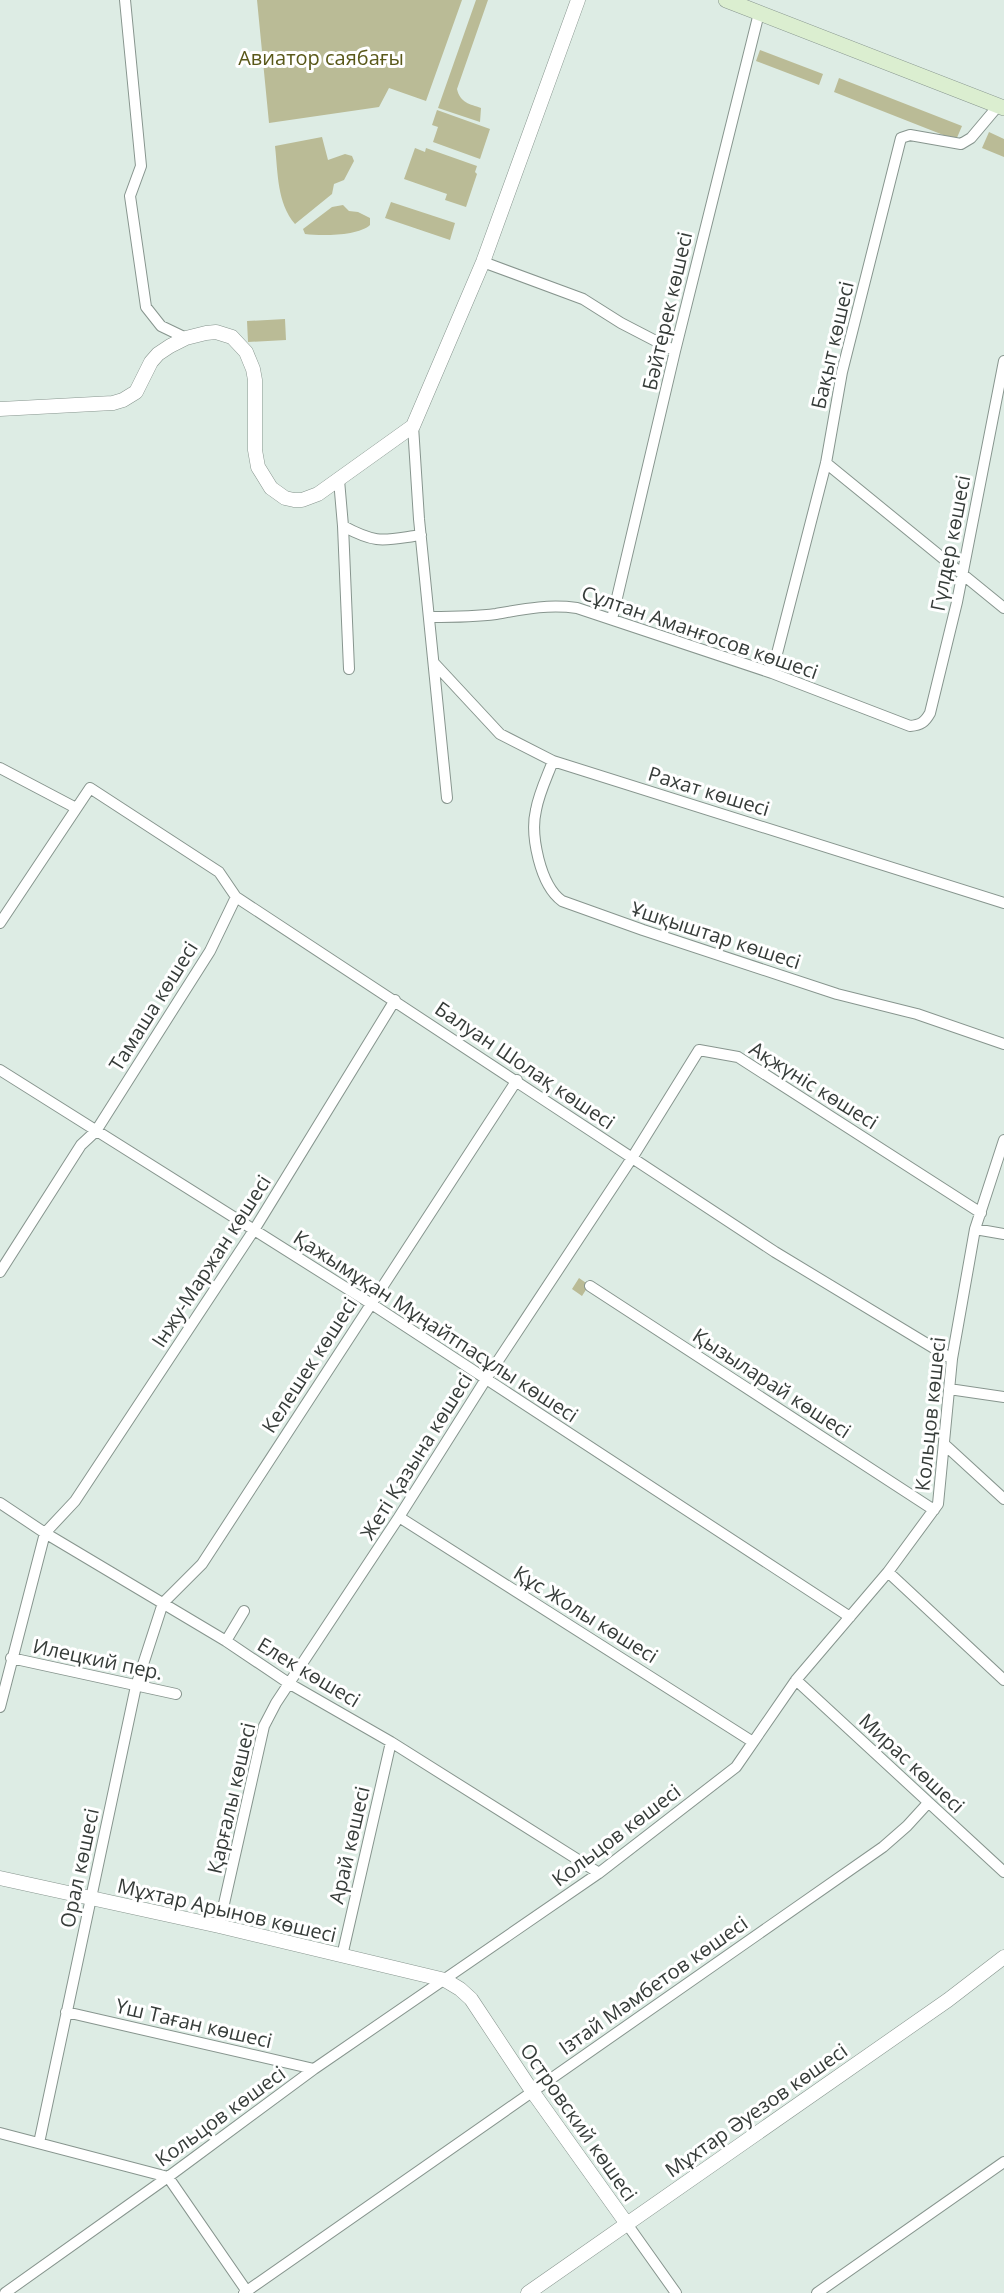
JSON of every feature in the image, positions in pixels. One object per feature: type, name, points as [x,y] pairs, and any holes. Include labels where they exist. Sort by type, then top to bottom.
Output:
[{"type":"main road","points":[[726,0],[1001,107]]},
{"type":"street","points":[[125,0],[141,166],[130,196],[146,307],[161,326],[186,338]]},
{"type":"street","points":[[447,798],[421,535],[413,426],[483,262],[578,0]]},
{"type":"street","name":"Бәйтерек көшесі","points":[[612,619],[675,351],[759,13]]},
{"type":"street","name":"Бақыт көшесі","points":[[772,674],[826,463],[842,372],[901,138],[910,135],[961,144],[971,138],[1001,107]]},
{"type":"street","points":[[483,262],[583,299],[621,323],[675,351]]},
{"type":"street","points":[[0,409],[113,403],[123,400],[136,392],[147,368],[158,354],[186,338],[206,333],[225,333],[239,343],[251,361],[255,380],[256,459],[261,474],[271,488],[285,498],[302,500],[318,494],[413,426]]},
{"type":"street","name":"Гүлдер көшесі","points":[[918,725],[926,720],[930,713],[951,632],[1004,361]]},
{"type":"street","points":[[826,463],[963,572],[1004,608]]},
{"type":"street","points":[[339,480],[349,669]]},
{"type":"street","points":[[343,526],[376,541],[421,535]]},
{"type":"street","name":"Сұлтан Аманғосов көшесі","points":[[429,617],[473,617],[533,606],[555,605],[577,608],[772,674],[910,726],[918,725]]},
{"type":"street","name":"Рахат көшесі","points":[[434,663],[500,734],[553,761],[1004,903]]},
{"type":"street","name":"Ұшқыштар көшесі","points":[[553,761],[538,801],[534,827],[545,879],[553,894],[562,901],[837,994],[908,1011],[1004,1044]]},
{"type":"street","points":[[0,768],[76,808],[0,923]]},
{"type":"street","name":"Балуан Шолақ көшесі","points":[[76,808],[90,788],[219,872],[236,897],[776,1252],[952,1359]]},
{"type":"street","name":"Тамаша көшесі","points":[[0,1272],[81,1145],[96,1131],[210,951],[236,897]]},
{"type":"street","name":"Інжу-Маржан көшесі","points":[[45,1533],[75,1501],[254,1230],[395,1000]]},
{"type":"street","name":"Ақжүніс көшесі","points":[[632,1158],[699,1050],[724,1053],[738,1057],[981,1213]]},
{"type":"street","name":"Қажымұқан Мұңайтпасұлы көшесі","points":[[0,1070],[370,1303],[850,1617]]},
{"type":"street","name":"Келешек көшесі","points":[[163,1603],[202,1564],[516,1080]]},
{"type":"street","name":"Кольцов көшесі","points":[[5,2293],[314,2069],[598,1873],[736,1767],[796,1680],[888,1572],[938,1504],[952,1359],[975,1229],[1004,1140]]},
{"type":"street","name":"Жеті Қазына көшесі","points":[[290,1684],[486,1379],[632,1158]]},
{"type":"street","points":[[975,1229],[1004,1234]]},
{"type":"street","name":"Қызыларай көшесі","points":[[590,1286],[934,1510]]},
{"type":"street","points":[[949,1389],[1004,1397]]},
{"type":"street","points":[[944,1444],[1004,1498]]},
{"type":"street","name":"Елек көшесі","points":[[0,1503],[45,1533],[226,1641],[290,1684],[391,1742],[598,1873]]},
{"type":"street","name":"Құс Жолы көшесі","points":[[399,1516],[753,1742]]},
{"type":"street","points":[[0,1707],[45,1533]]},
{"type":"street","points":[[888,1572],[1004,1680]]},
{"type":"street","name":"Орал көшесі","points":[[39,2143],[136,1686],[163,1603]]},
{"type":"street","points":[[226,1641],[244,1611]]},
{"type":"street","name":"Илецкий пер.","points":[[11,1658],[176,1694]]},
{"type":"street","name":"Мирас көшесі","points":[[796,1680],[1004,1872]]},
{"type":"street","name":"Қарғалы көшесі","points":[[219,1926],[264,1726],[276,1703],[290,1684]]},
{"type":"street","name":"Арай көшесі","points":[[342,1956],[391,1742]]},
{"type":"street","name":"Ізтай Мәмбетов көшесі","points":[[246,2292],[883,1847],[928,1803]]},
{"type":"street","name":"Мұхтар Арынов көшесі","points":[[0,1878],[219,1926],[445,1980]]},
{"type":"street","name":"Мұхтар Әуезов көшесі","points":[[528,2293],[948,2000],[1004,1957]]},
{"type":"street","name":"Островский көшесі","points":[[445,1980],[471,1999],[532,2091],[676,2293]]},
{"type":"street","name":"Үш Таған көшесі","points":[[66,2012],[314,2069]]},
{"type":"street","points":[[0,2133],[168,2177],[246,2292]]},
{"type":"street","points":[[817,2293],[1004,2162]]},
{"type":"green space","name":"Авиатор саябағы","points":[[257,0],[462,0],[426,101],[389,88],[379,107],[269,123]]},
{"type":"green space","points":[[476,0],[488,0],[457,89],[463,100],[481,108],[480,122],[438,108]]},
{"type":"green space","points":[[760,50],[823,74],[819,85],[756,61]]},
{"type":"green space","points":[[839,78],[962,126],[956,140],[834,92]]},
{"type":"green space","points":[[437,110],[490,129],[480,159],[433,142],[438,127],[432,125]]},
{"type":"green space","points":[[989,132],[1004,139],[1004,157],[982,148]]},
{"type":"green space","points":[[322,137],[328,160],[345,154],[352,156],[354,161],[344,180],[334,184],[332,194],[295,224],[289,216],[282,197],[275,146]]},
{"type":"green space","points":[[415,148],[425,152],[426,148],[477,166],[475,172],[477,174],[466,207],[445,200],[447,194],[404,179]]},
{"type":"green space","points":[[391,202],[455,223],[450,240],[385,218]]},
{"type":"green space","points":[[343,205],[349,211],[358,212],[370,218],[370,225],[349,233],[305,234],[303,229],[332,207]]},
{"type":"green space","points":[[285,319],[286,340],[248,342],[247,321]]},
{"type":"green space","points":[[579,1278],[589,1285],[582,1296],[572,1289]]}]
